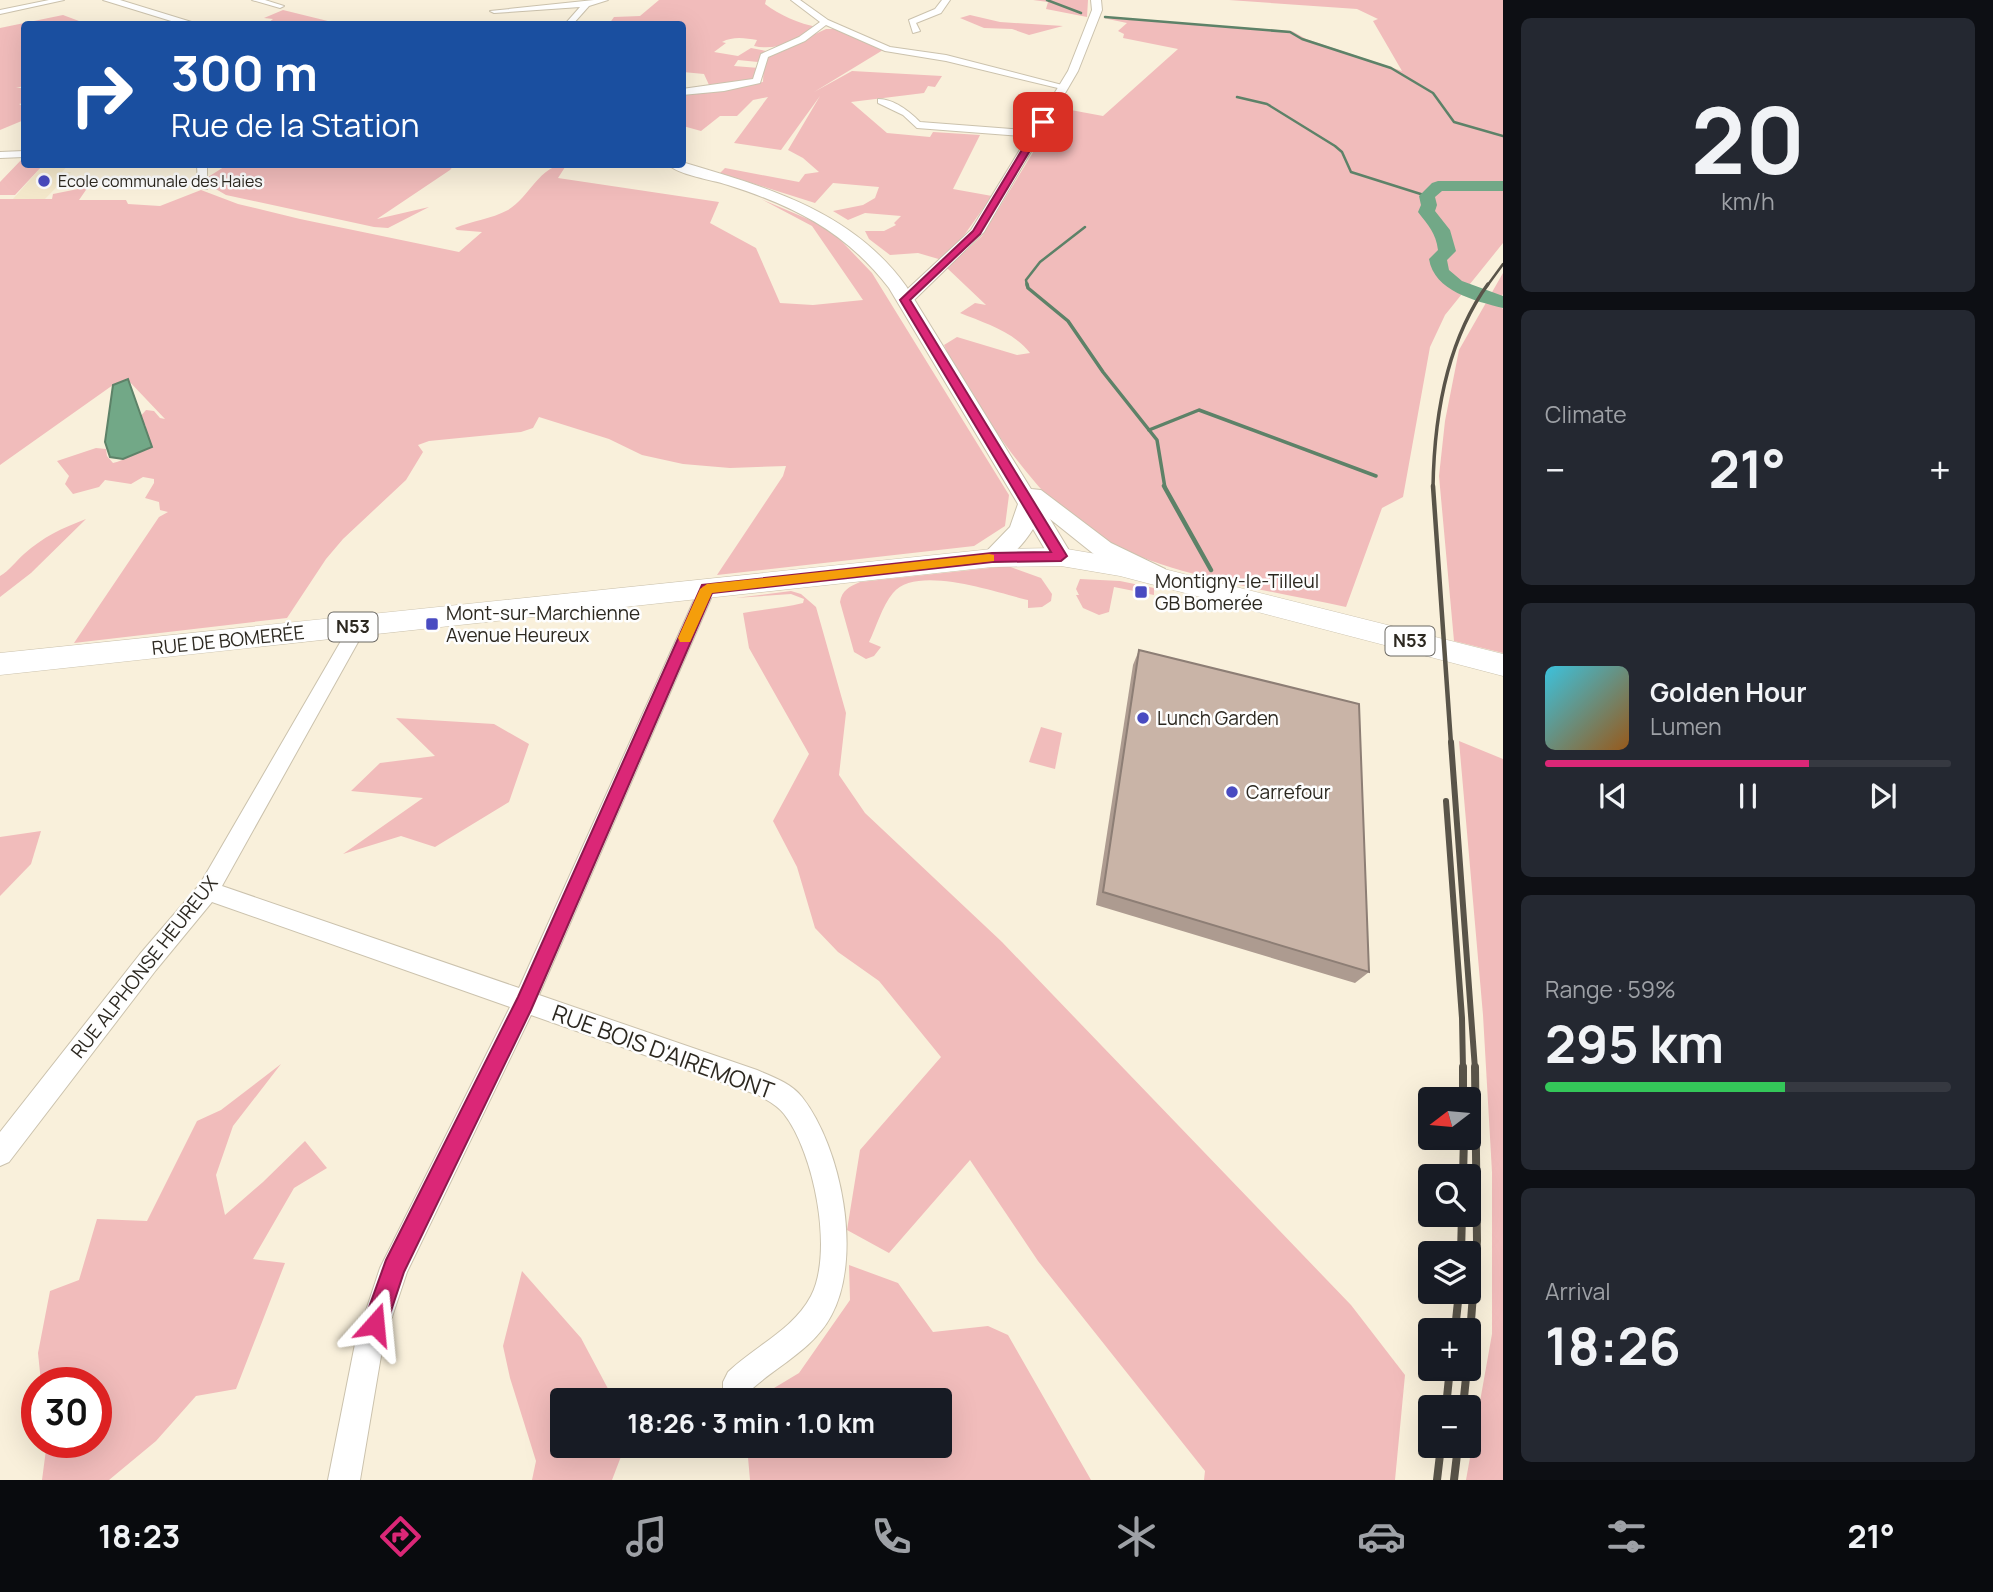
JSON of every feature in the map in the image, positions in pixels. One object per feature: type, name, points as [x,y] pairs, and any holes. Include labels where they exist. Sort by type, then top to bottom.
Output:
[{"type":"main road","points":[[108,0],[182,21]]},
{"type":"main road","points":[[686,168],[754,188],[830,222],[865,248],[885,268],[1061,556]]},
{"type":"main road","points":[[992,558],[1021,530],[1025,496]]},
{"type":"main road","points":[[1025,496],[1103,549],[1156,575]]},
{"type":"main road","name":"N53","points":[[707,589],[992,558],[1061,556],[1156,575],[1503,665]]},
{"type":"main road","name":"RUE DE BOMERÉE","points":[[0,664],[707,589]]},
{"type":"street","points":[[0,12],[60,0]]},
{"type":"street","points":[[256,0],[280,6]]},
{"type":"street","points":[[494,11],[586,4],[604,0]]},
{"type":"street","points":[[795,0],[825,22],[888,49],[946,58],[1062,86]]},
{"type":"street","points":[[916,30],[912,22],[938,11],[946,0]]},
{"type":"street","points":[[905,300],[977,232],[1073,71],[1093,21],[1096,0]]},
{"type":"street","points":[[572,21],[586,4]]},
{"type":"street","points":[[686,91],[755,82],[766,54],[802,39],[825,22]]},
{"type":"street","points":[[881,102],[906,113],[917,125],[1036,134]]},
{"type":"street","points":[[0,155],[21,154]]},
{"type":"street","points":[[202,168],[203,187]]},
{"type":"street","points":[[344,1480],[369,1344],[394,1268],[524,1003],[707,589]]},
{"type":"street","name":"RUE ALPHONSE HEUREUX","points":[[0,1153],[148,962],[208,891],[358,626]]},
{"type":"street","name":"RUE BOIS D'AIREMONT","points":[[208,891],[708,1065],[783,1095],[799,1115],[811,1139],[830,1203],[835,1235],[828,1284],[820,1307],[802,1329],[738,1382],[738,1388]]},
{"type":"shaded area","points":[[659,0],[766,0],[765,4],[783,15],[817,27],[803,37],[779,46],[754,46],[757,40],[744,38],[722,42],[726,43],[714,52],[738,56],[751,48],[766,51],[758,62],[738,60],[734,66],[759,68],[756,78],[720,87],[709,85],[704,74],[686,72],[686,21],[611,21],[614,17],[640,16]]},
{"type":"shaded area","points":[[1033,0],[1088,0],[1087,17],[1046,9],[1048,2]]},
{"type":"shaded area","points":[[1229,0],[1503,0],[1503,243],[1445,315],[1430,347],[1403,497],[1382,508],[1346,607],[1252,588],[1157,563],[1099,539],[1079,526],[1056,505],[1011,452],[971,394],[944,345],[957,337],[1017,355],[1030,353],[1016,339],[960,313],[975,303],[986,305],[947,268],[982,236],[1060,108],[1103,116],[1178,49],[1123,38],[1124,34],[1118,31],[1127,23],[1103,18],[1292,31],[1306,39],[1402,71],[1373,21],[1378,19],[1357,9]]},
{"type":"shaded area","points":[[283,10],[328,21],[271,21],[273,19],[264,18]]},
{"type":"shaded area","points":[[63,15],[79,21],[34,21]]},
{"type":"shaded area","points":[[970,15],[1000,22],[1063,26],[1029,35],[1012,29],[984,28],[960,18]]},
{"type":"shaded area","points":[[21,24],[21,87],[16,88],[21,88],[21,121],[0,130],[0,28]]},
{"type":"shaded area","points":[[826,29],[835,29],[883,50],[814,92],[852,71],[942,76],[935,87],[928,86],[924,93],[851,102],[887,133],[930,137],[933,132],[980,135],[953,189],[992,196],[965,234],[942,260],[918,253],[890,255],[869,239],[865,231],[884,231],[896,225],[894,223],[901,216],[865,213],[848,220],[833,211],[863,205],[875,198],[879,187],[833,183],[815,203],[720,173],[725,168],[799,182],[805,174],[819,172],[803,158],[788,150],[820,96],[781,150],[734,143],[768,97],[753,100],[737,116],[720,116],[701,131],[686,127],[686,93],[763,82],[764,58]]},
{"type":"shaded area","points":[[21,160],[21,168],[40,168],[15,195],[0,195],[0,182]]},
{"type":"shaded area","name":"Ecole communale des Haies","points":[[40,168],[65,168],[62,172],[71,172],[45,199],[13,199]]},
{"type":"shaded area","points":[[222,168],[452,168],[377,219],[429,207],[388,228],[226,195],[209,185],[205,179]]},
{"type":"shaded area","points":[[564,168],[558,178],[719,202],[710,223],[756,248],[780,303],[813,305],[863,300],[812,226],[761,199],[829,228],[872,273],[1009,495],[1005,526],[974,546],[717,575],[783,476],[786,466],[730,468],[683,464],[642,455],[609,439],[539,417],[533,428],[521,432],[429,441],[418,445],[423,452],[406,480],[343,539],[326,559],[287,618],[74,643],[159,517],[168,512],[160,510],[159,502],[145,498],[154,479],[143,477],[131,484],[105,480],[99,487],[73,494],[65,484],[69,476],[57,461],[96,448],[106,449],[107,456],[113,463],[122,460],[147,450],[150,445],[143,431],[146,426],[139,418],[146,410],[154,411],[160,418],[165,419],[127,379],[113,385],[0,465],[0,199],[52,199],[53,194],[88,187],[79,200],[126,200],[128,204],[160,206],[201,190],[238,204],[300,219],[459,252],[482,232],[455,228],[508,210],[549,170]]},
{"type":"shaded area","points":[[1503,273],[1503,294],[1497,302],[1503,309],[1503,653],[1454,641],[1439,476],[1445,421],[1459,350]]},
{"type":"shaded area","points":[[128,379],[152,447],[123,459],[110,457],[105,442],[113,385]]},
{"type":"shaded area","points":[[86,519],[31,573],[0,597],[0,576],[24,554],[53,533]]},
{"type":"shaded area","points":[[1008,566],[1041,578],[1052,594],[1051,601],[1042,607],[1028,608],[1028,600],[958,583],[920,581],[904,585],[889,598],[869,642],[881,647],[874,656],[866,659],[854,652],[840,602],[844,592],[860,582]]},
{"type":"shaded area","points":[[1080,579],[1120,581],[1154,588],[1154,595],[1114,587],[1109,612],[1099,615],[1083,608],[1076,595],[1079,595],[1076,589]]},
{"type":"shaded area","points":[[791,591],[801,594],[816,607],[846,713],[839,775],[865,813],[1002,942],[1351,1305],[1405,1375],[1395,1480],[1204,1480],[1205,1471],[1038,1261],[970,1160],[889,1253],[847,1230],[860,1150],[941,1057],[879,981],[838,952],[815,928],[797,867],[773,821],[809,754],[749,648],[743,613],[796,605],[803,603],[804,599],[791,594],[735,598]]},
{"type":"shaded area","points":[[396,718],[494,724],[529,744],[509,802],[435,847],[401,836],[343,854],[423,798],[351,791],[380,763],[435,756]]},
{"type":"shaded area","points":[[1041,727],[1062,733],[1055,769],[1029,762]]},
{"type":"shaded area","points":[[1459,741],[1503,759],[1503,1480],[1466,1480],[1470,1458],[1481,1458],[1481,1396],[1492,1334],[1492,1172],[1483,1015]]},
{"type":"shaded area","points":[[41,831],[31,864],[0,896],[0,837]]},
{"type":"shaded area","points":[[281,1064],[233,1126],[216,1175],[225,1215],[305,1141],[327,1168],[294,1188],[253,1259],[285,1263],[236,1389],[196,1396],[156,1441],[109,1480],[42,1480],[45,1458],[112,1458],[112,1367],[39,1367],[38,1353],[50,1291],[79,1280],[97,1219],[147,1221],[197,1121],[221,1110]]},
{"type":"shaded area","points":[[849,1265],[898,1283],[933,1332],[988,1326],[1008,1335],[1091,1480],[750,1480],[748,1458],[952,1458],[952,1388],[774,1388],[799,1373],[850,1300]]},
{"type":"shaded area","points":[[522,1271],[581,1338],[608,1388],[550,1388],[550,1458],[620,1458],[612,1480],[532,1480],[536,1461],[503,1346]]},
{"type":"building","name":"Carrefour","points":[[1139,650],[1359,704],[1369,972],[1103,892]]},
{"type":"waterway","points":[[1047,0],[1081,13]]},
{"type":"waterway","points":[[1105,17],[1290,32],[1302,39],[1391,68],[1433,93],[1454,122],[1503,136]]},
{"type":"waterway","points":[[1237,97],[1267,104],[1335,146],[1342,152],[1351,172],[1427,196]]},
{"type":"waterway","points":[[1503,186],[1438,186],[1427,196],[1429,205],[1426,212],[1444,235],[1447,251],[1438,259],[1440,272],[1455,285],[1503,302]]},
{"type":"waterway","points":[[1027,286],[1026,280],[1040,262],[1085,227]]},
{"type":"waterway","points":[[1027,284],[1028,288],[1068,321],[1103,372],[1149,430]]},
{"type":"waterway","points":[[1149,430],[1199,410],[1376,476]]},
{"type":"waterway","points":[[1149,430],[1157,440],[1165,488]]},
{"type":"waterway","points":[[1165,488],[1211,570]]},
{"type":"railway","points":[[1487,286],[1503,264]]},
{"type":"railway","points":[[1433,487],[1436,435],[1445,381],[1462,330],[1488,284]]},
{"type":"railway","points":[[1433,487],[1451,744]]},
{"type":"railway","points":[[1451,742],[1475,1069]]},
{"type":"railway","points":[[1446,801],[1462,1018],[1463,1069]]},
{"type":"railway","points":[[1471,1318],[1477,1241],[1475,1067]]},
{"type":"railway","points":[[1463,1069],[1463,1087]]},
{"type":"railway","points":[[1463,1164],[1464,1150]]},
{"type":"railway","points":[[1461,1241],[1462,1227]]},
{"type":"railway","points":[[1456,1318],[1458,1304]]},
{"type":"railway","points":[[1447,1395],[1449,1381]]},
{"type":"railway","points":[[1464,1395],[1466,1381]]},
{"type":"railway","points":[[1437,1480],[1440,1458]]},
{"type":"railway","points":[[1454,1480],[1457,1458]]},
{"type":"slow traffic","points":[[685,638],[707,589],[989,558]]},
{"type":"place","name":"Ecole communale des Haies","points":[[44,181]]},
{"type":"place","name":"Montigny-le-Tilleul GB Bomerée","points":[[1141,592]]},
{"type":"place","name":"Mont-sur-Marchienne Avenue Heureux","points":[[432,624]]},
{"type":"place","name":"Lunch Garden","points":[[1143,718]]},
{"type":"place","name":"Carrefour","points":[[1232,792]]},
{"type":"route","points":[[375,1324],[394,1268],[524,1003],[707,589],[992,558],[1061,556],[905,300],[940,270],[977,232],[1043,122]]}]
